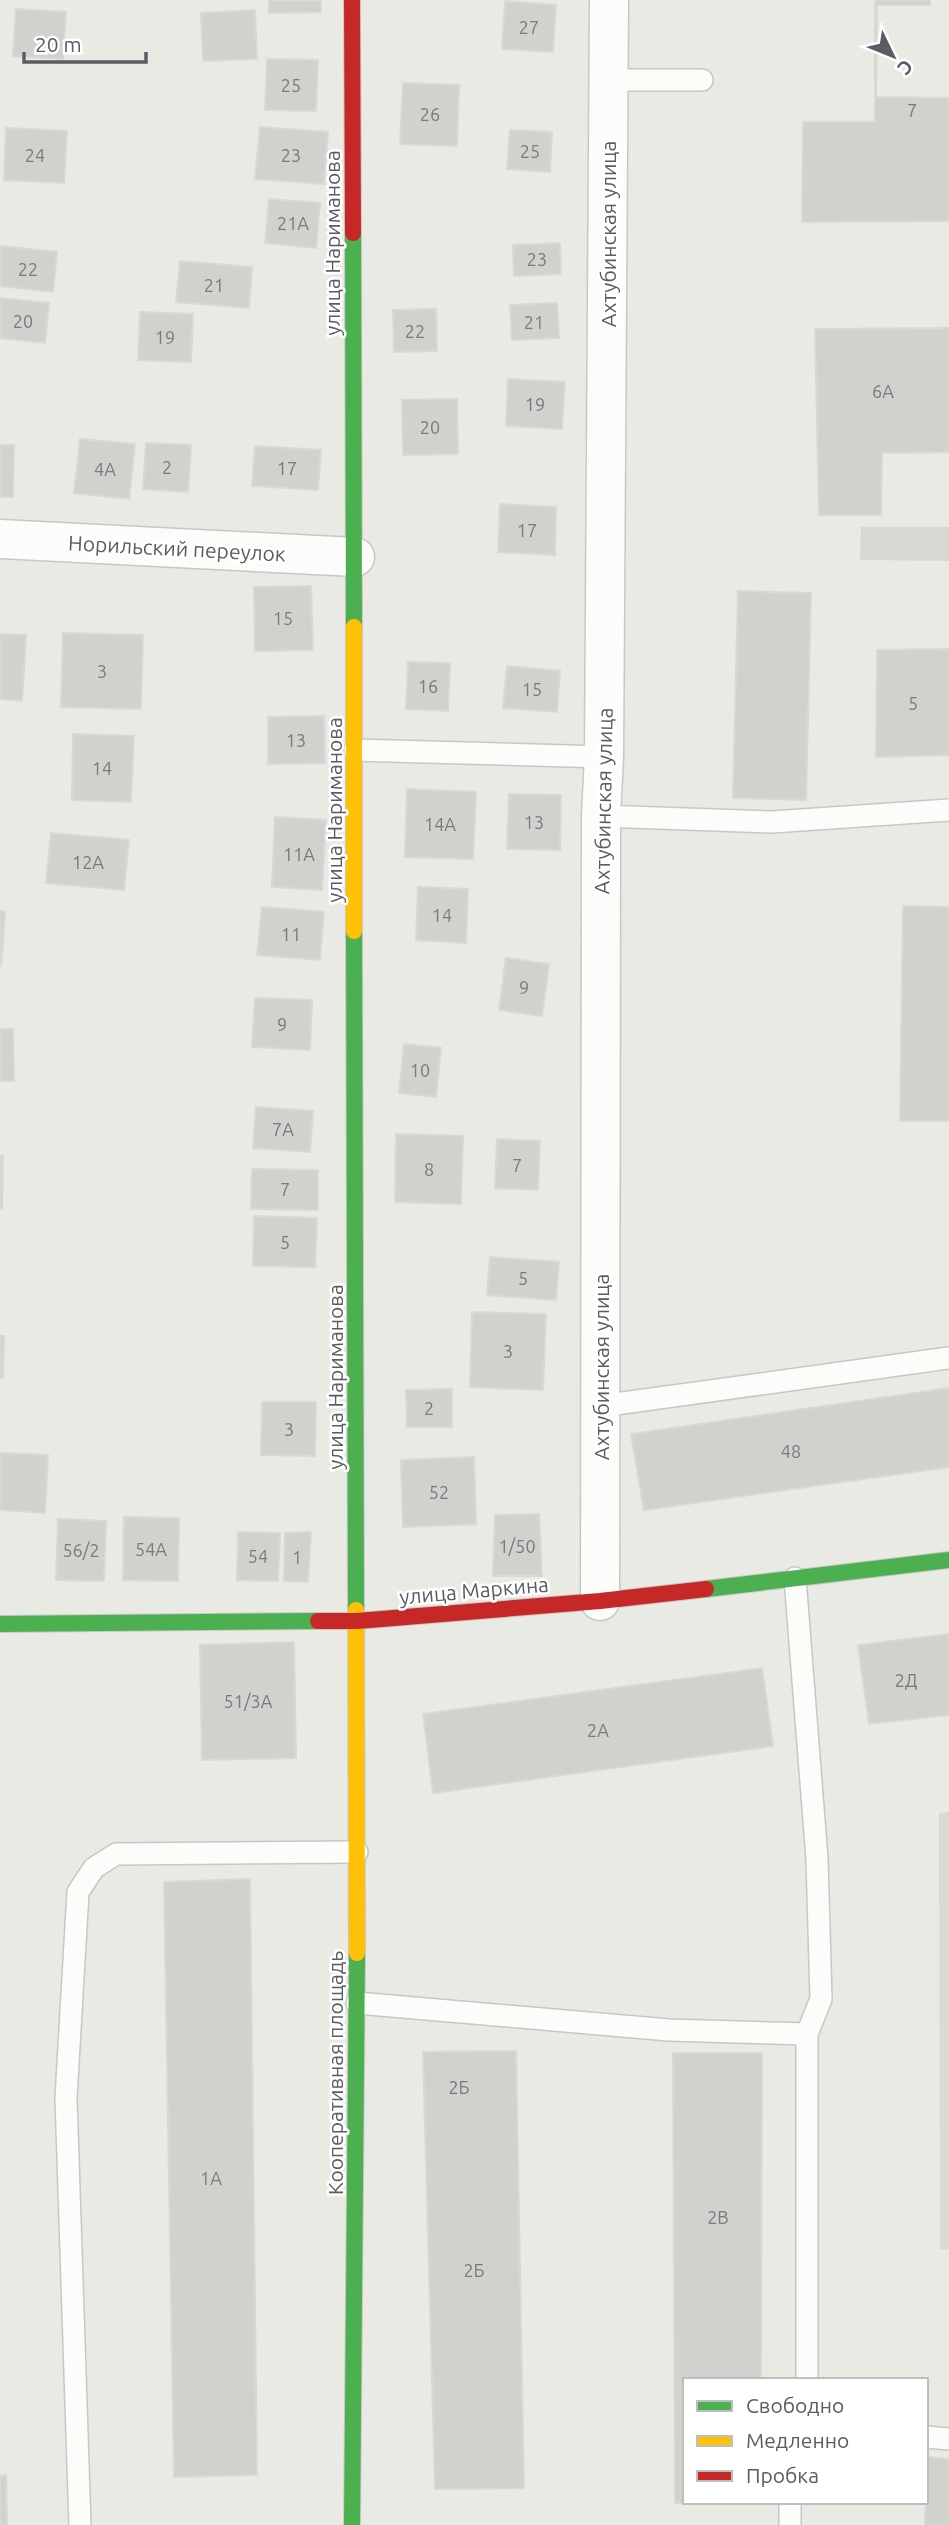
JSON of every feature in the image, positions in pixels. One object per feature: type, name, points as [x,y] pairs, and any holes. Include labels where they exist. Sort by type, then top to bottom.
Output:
[{"type":"street","name":"улица Нариманова","points":[[352,0],[357,1621]]},
{"type":"street","name":"Ахтубинская улица","points":[[600,1601],[601,816],[604,757],[609,0]]},
{"type":"street","name":"Норильский переулок","points":[[0,539],[355,557]]},
{"type":"street","name":"улица Маркина","points":[[0,1624],[357,1621],[600,1601],[949,1560]]},
{"type":"street","name":"Кооперативная площадь","points":[[352,2525],[357,2003],[357,1621]]},
{"type":"lane","points":[[609,80],[702,80]]},
{"type":"lane","points":[[355,750],[604,757]]},
{"type":"lane","points":[[601,816],[772,821],[949,810]]},
{"type":"lane","points":[[601,1406],[949,1358]]},
{"type":"lane","points":[[795,1578],[817,1859],[821,1999],[807,2034],[807,2378]]},
{"type":"lane","points":[[80,2525],[66,2098],[78,1892],[93,1868],[117,1854],[357,1853]]},
{"type":"lane","points":[[357,2003],[669,2030],[807,2034]]},
{"type":"lane","points":[[928,2437],[949,2439]]},
{"type":"lane","points":[[790,2504],[790,2525]]},
{"type":"shaded area","points":[[861,527],[949,527],[949,561],[860,560]]},
{"type":"shaded area","points":[[949,1812],[949,2249],[940,2249],[939,1813]]},
{"type":"building","points":[[269,0],[321,0],[321,12],[269,13]]},
{"type":"building","points":[[875,0],[930,0],[930,5],[877,5],[876,97],[949,98],[949,221],[802,222],[803,122],[875,122]]},
{"type":"building","points":[[505,1],[556,5],[553,52],[502,49]]},
{"type":"building","points":[[16,9],[66,12],[63,59],[13,56]]},
{"type":"building","points":[[255,10],[257,59],[203,61],[201,13]]},
{"type":"building","points":[[267,59],[318,60],[316,111],[265,110]]},
{"type":"building","points":[[403,83],[459,85],[457,146],[400,144]]},
{"type":"building","points":[[260,127],[328,132],[324,184],[255,179]]},
{"type":"building","points":[[6,128],[67,131],[64,183],[4,180]]},
{"type":"building","points":[[510,130],[552,132],[550,172],[507,169]]},
{"type":"building","points":[[269,199],[320,203],[316,248],[265,243]]},
{"type":"building","points":[[560,243],[561,274],[514,276],[513,245]]},
{"type":"building","points":[[0,246],[57,252],[53,292],[0,286]]},
{"type":"building","points":[[180,261],[252,267],[249,308],[176,302]]},
{"type":"building","points":[[0,298],[49,303],[45,343],[0,338]]},
{"type":"building","points":[[557,303],[559,338],[512,340],[510,305]]},
{"type":"building","points":[[436,309],[437,351],[394,352],[393,310]]},
{"type":"building","points":[[140,312],[193,314],[191,362],[138,360]]},
{"type":"building","points":[[949,328],[949,452],[882,453],[881,515],[819,515],[815,329]]},
{"type":"building","points":[[508,379],[565,382],[562,429],[506,426]]},
{"type":"building","points":[[457,399],[458,454],[403,455],[402,400]]},
{"type":"building","points":[[80,439],[135,444],[129,499],[74,493]]},
{"type":"building","points":[[146,443],[191,445],[188,492],[143,489]]},
{"type":"building","points":[[0,445],[14,445],[13,497],[0,497]]},
{"type":"building","points":[[255,446],[321,450],[318,490],[252,486]]},
{"type":"building","points":[[500,504],[556,507],[555,555],[498,552]]},
{"type":"building","points":[[311,586],[313,650],[255,651],[254,587]]},
{"type":"building","points":[[738,591],[811,593],[806,800],[733,798]]},
{"type":"building","points":[[63,633],[143,635],[141,709],[61,707]]},
{"type":"building","points":[[0,634],[26,635],[22,701],[0,699]]},
{"type":"building","points":[[949,649],[949,755],[876,757],[877,650]]},
{"type":"building","points":[[408,662],[450,663],[448,711],[406,709]]},
{"type":"building","points":[[507,666],[560,671],[557,712],[503,708]]},
{"type":"building","points":[[324,716],[325,763],[268,764],[268,717]]},
{"type":"building","points":[[73,734],[134,736],[131,802],[72,800]]},
{"type":"building","points":[[407,789],[476,792],[473,859],[405,857]]},
{"type":"building","points":[[509,794],[561,795],[560,850],[507,849]]},
{"type":"building","points":[[275,817],[326,820],[322,890],[272,887]]},
{"type":"building","points":[[51,833],[129,840],[124,890],[46,883]]},
{"type":"building","points":[[418,887],[468,889],[466,943],[416,940]]},
{"type":"building","points":[[903,906],[949,907],[949,1121],[900,1121]]},
{"type":"building","points":[[262,907],[324,912],[320,960],[257,955]]},
{"type":"building","points":[[0,911],[5,912],[1,966],[0,966]]},
{"type":"building","points":[[506,958],[549,964],[542,1016],[499,1010]]},
{"type":"building","points":[[255,998],[312,1000],[310,1050],[252,1047]]},
{"type":"building","points":[[0,1029],[13,1029],[14,1081],[0,1081]]},
{"type":"building","points":[[404,1044],[441,1048],[436,1097],[399,1093]]},
{"type":"building","points":[[256,1107],[313,1111],[310,1152],[253,1148]]},
{"type":"building","points":[[396,1134],[463,1136],[461,1204],[395,1202]]},
{"type":"building","points":[[497,1139],[540,1141],[538,1190],[495,1188]]},
{"type":"building","points":[[0,1156],[3,1156],[2,1209],[0,1209]]},
{"type":"building","points":[[252,1169],[318,1170],[318,1210],[251,1209]]},
{"type":"building","points":[[254,1216],[317,1218],[315,1267],[253,1266]]},
{"type":"building","points":[[490,1257],[559,1262],[556,1300],[487,1295]]},
{"type":"building","points":[[472,1312],[546,1314],[543,1390],[470,1387]]},
{"type":"building","points":[[0,1336],[4,1336],[3,1378],[0,1378]]},
{"type":"building","points":[[949,1388],[949,1467],[644,1510],[631,1434]]},
{"type":"building","points":[[452,1389],[452,1427],[407,1427],[406,1390]]},
{"type":"building","points":[[262,1402],[316,1402],[315,1456],[261,1455]]},
{"type":"building","points":[[0,1453],[48,1455],[45,1513],[0,1510]]},
{"type":"building","points":[[474,1457],[476,1524],[403,1527],[401,1460]]},
{"type":"building","points":[[539,1514],[542,1576],[493,1576],[495,1515]]},
{"type":"building","points":[[124,1517],[179,1518],[178,1581],[123,1580]]},
{"type":"building","points":[[58,1519],[106,1521],[104,1581],[56,1580]]},
{"type":"building","points":[[238,1532],[280,1533],[278,1581],[237,1580]]},
{"type":"building","points":[[311,1532],[308,1582],[284,1581],[285,1533]]},
{"type":"building","points":[[949,1634],[949,1715],[869,1724],[858,1645]]},
{"type":"building","points":[[294,1642],[296,1758],[202,1760],[200,1645]]},
{"type":"building","points":[[762,1668],[773,1746],[433,1793],[423,1714]]},
{"type":"building","points":[[250,1879],[257,2475],[174,2477],[164,1882]]},
{"type":"building","points":[[516,2051],[524,2488],[435,2489],[423,2052]]},
{"type":"building","points":[[673,2053],[762,2053],[761,2378],[683,2378],[683,2503],[675,2503]]},
{"type":"building","points":[[928,2457],[949,2459],[949,2525],[925,2525]]},
{"type":"building","points":[[6,2475],[7,2525],[0,2525],[0,2476]]},
{"type":"traffic: fast","points":[[353,233],[354,627]]},
{"type":"traffic: fast","points":[[354,931],[356,1610]]},
{"type":"traffic: fast","points":[[706,1589],[949,1560]]},
{"type":"traffic: fast","points":[[0,1624],[318,1621]]},
{"type":"traffic: fast","points":[[352,2525],[357,1953]]},
{"type":"traffic: slow","points":[[354,627],[354,931]]},
{"type":"traffic: slow","points":[[356,1610],[357,1953]]},
{"type":"traffic: jam","points":[[352,0],[353,233]]},
{"type":"traffic: jam","points":[[318,1621],[357,1621],[600,1601],[706,1589]]}]
